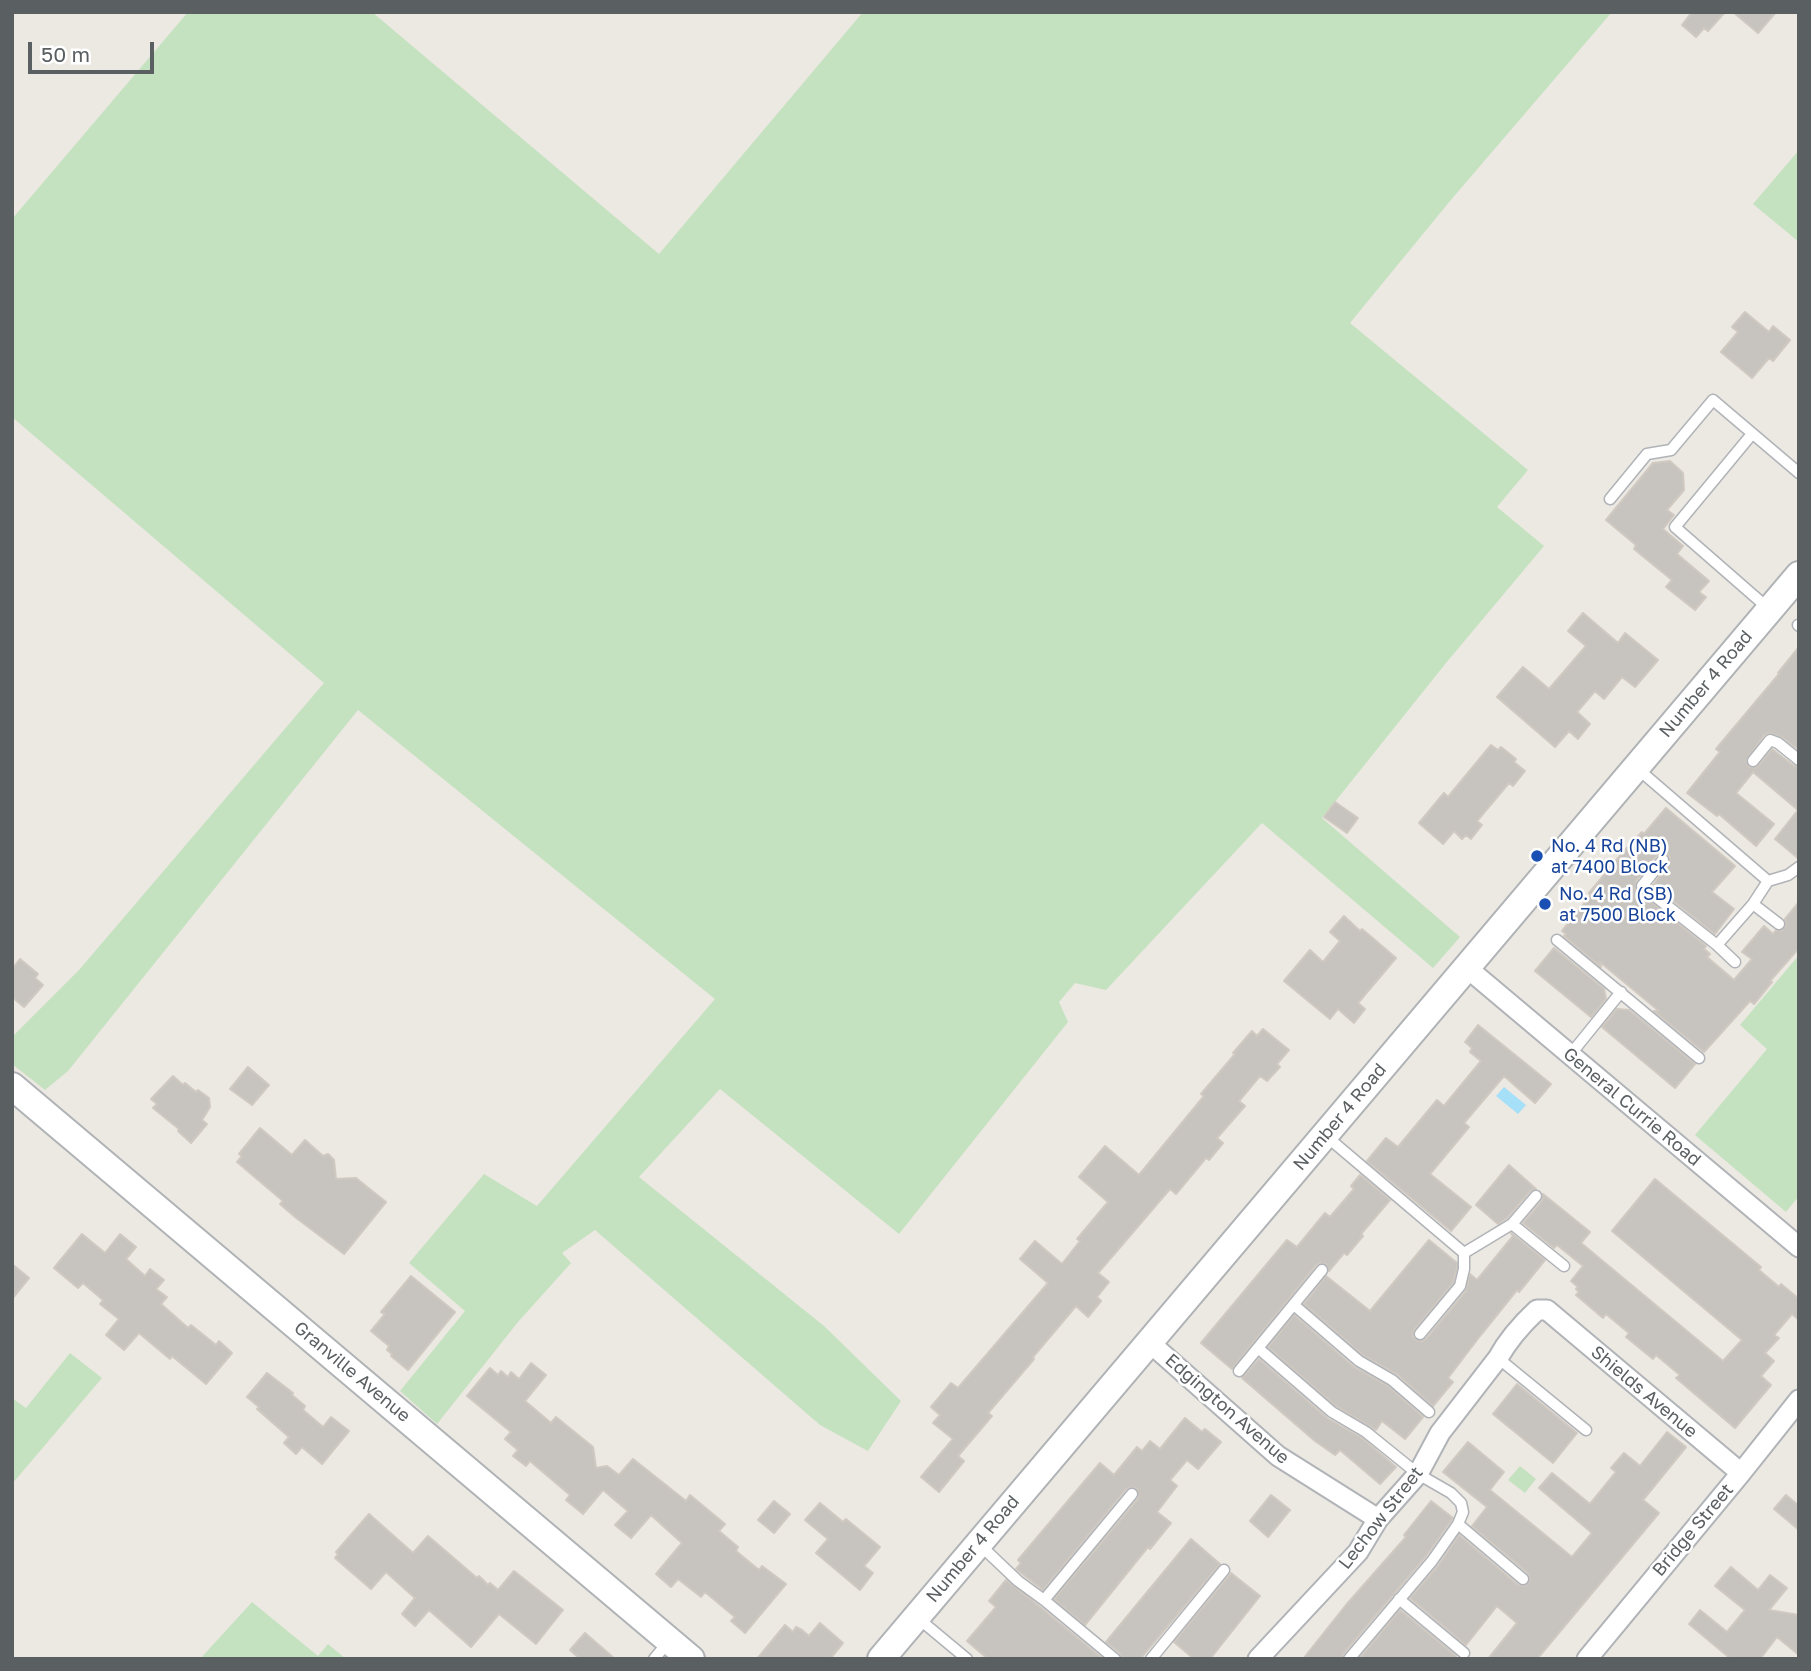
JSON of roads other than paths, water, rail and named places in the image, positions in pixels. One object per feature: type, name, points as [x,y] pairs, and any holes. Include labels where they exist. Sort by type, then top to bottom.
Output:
[{"type":"main road","name":"Number 4 Road","points":[[881,1659],[1799,575]]},
{"type":"main road","name":"Granville Avenue","points":[[12,1086],[662,1650],[691,1659]]},
{"type":"street","name":"General Currie Road","points":[[1466,967],[1799,1247]]},
{"type":"street","name":"Lechow Street","points":[[1258,1659],[1357,1552],[1378,1520],[1418,1474],[1440,1433],[1499,1358],[1504,1347],[1537,1310],[1547,1310]]},
{"type":"street","name":"Shields Avenue","points":[[1547,1310],[1741,1473]]},
{"type":"street","name":"Edgington Avenue","points":[[1149,1342],[1278,1456],[1378,1520]]},
{"type":"street","name":"Bridge Street","points":[[1587,1659],[1799,1400]]},
{"type":"lane","points":[[1610,499],[1647,454],[1671,450],[1713,400],[1799,473]]},
{"type":"lane","points":[[1752,434],[1675,527],[1769,610]]},
{"type":"lane","points":[[1753,761],[1770,740],[1799,760]]},
{"type":"lane","points":[[1635,767],[1768,881]]},
{"type":"lane","points":[[1663,860],[1642,886],[1735,962]]},
{"type":"lane","points":[[1717,945],[1753,904],[1768,881],[1788,875],[1799,867]]},
{"type":"lane","points":[[1753,904],[1779,924]]},
{"type":"lane","points":[[1557,940],[1699,1058]]},
{"type":"lane","points":[[1570,1055],[1621,992]]},
{"type":"lane","points":[[1325,1135],[1464,1253],[1460,1286],[1420,1334]]},
{"type":"lane","points":[[1464,1253],[1513,1224],[1536,1196]]},
{"type":"lane","points":[[1513,1224],[1563,1266]]},
{"type":"lane","points":[[1239,1371],[1322,1270]]},
{"type":"lane","points":[[1294,1305],[1359,1361],[1392,1380],[1429,1412]]},
{"type":"lane","points":[[1258,1348],[1332,1412],[1366,1432],[1418,1474],[1451,1493],[1461,1503],[1463,1512],[1458,1524],[1432,1561],[1349,1659]]},
{"type":"lane","points":[[1499,1358],[1586,1430]]},
{"type":"lane","points":[[1044,1600],[1132,1494]]},
{"type":"lane","points":[[1458,1524],[1523,1579]]},
{"type":"lane","points":[[979,1543],[1018,1581],[1115,1659]]},
{"type":"lane","points":[[1151,1659],[1224,1570]]},
{"type":"lane","points":[[1399,1599],[1464,1653]]},
{"type":"lane","points":[[916,1616],[967,1659]]},
{"type":"water","points":[[1504,1087],[1526,1105],[1518,1114],[1496,1096]]},
{"type":"place","name":"No. 4 Rd (NB) at 7400 Block","points":[[1537,856]]},
{"type":"place","name":"No. 4 Rd (SB) at 7500 Block","points":[[1545,904]]}]
